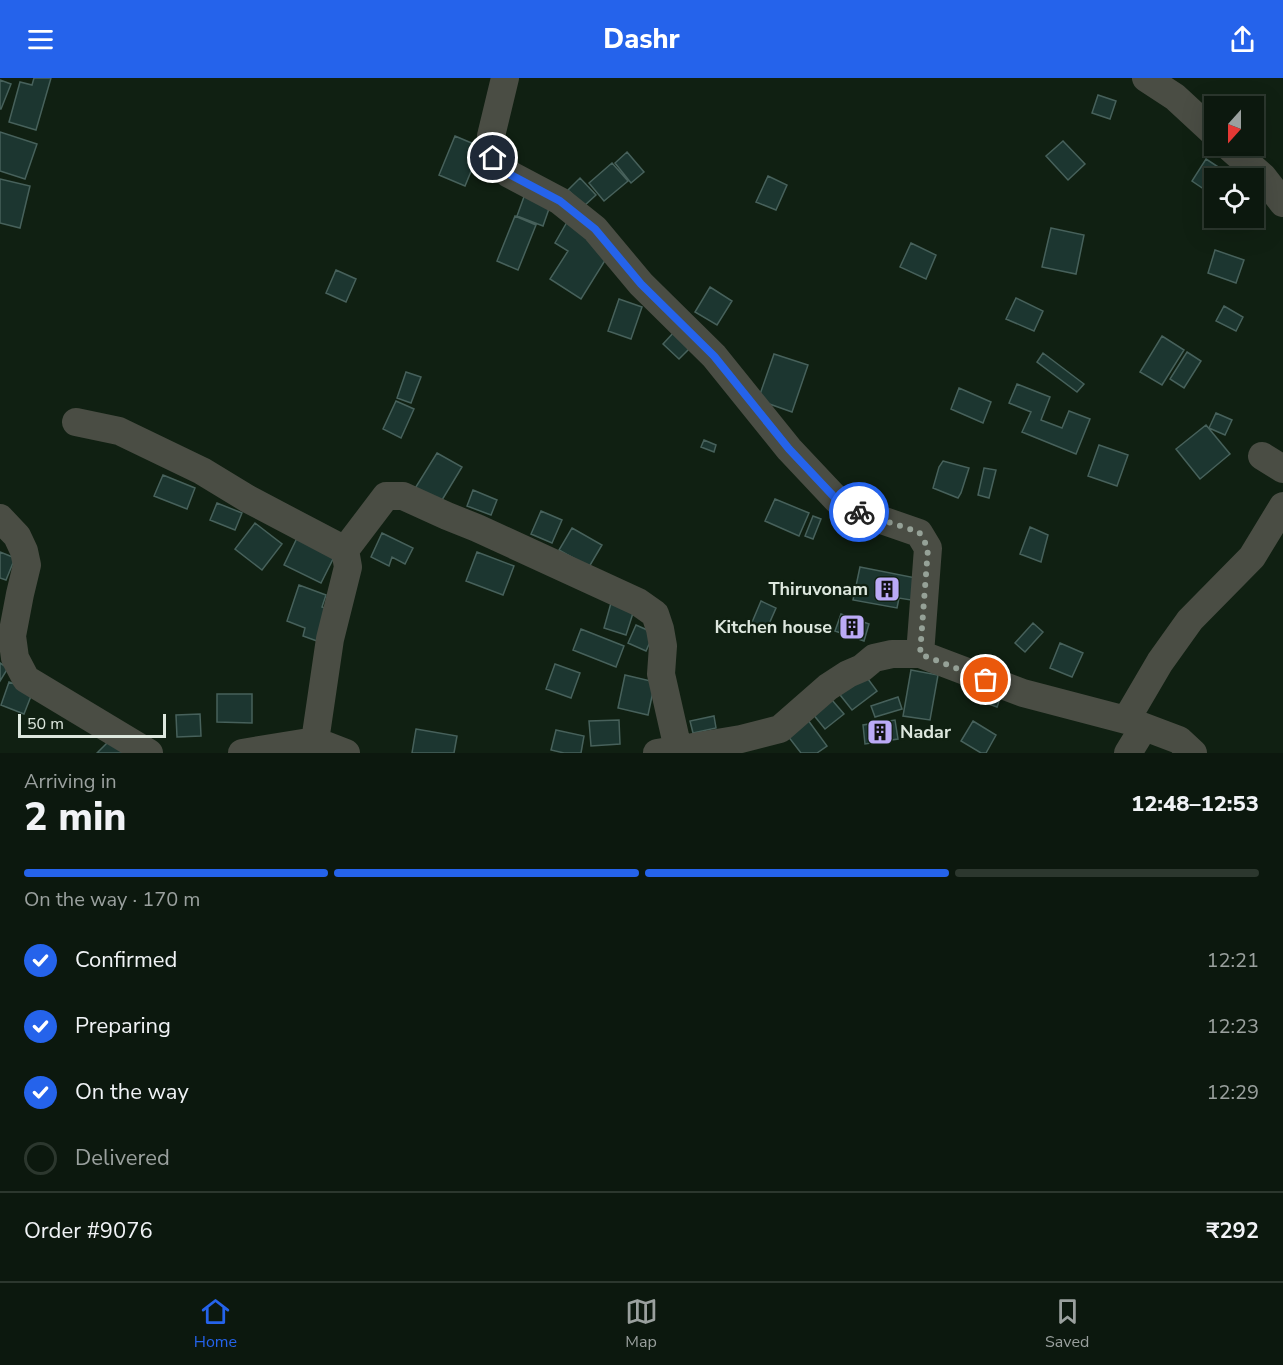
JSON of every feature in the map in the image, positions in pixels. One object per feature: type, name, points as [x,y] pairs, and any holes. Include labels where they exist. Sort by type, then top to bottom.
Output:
[{"type":"street","points":[[505,78],[491,136],[493,158],[509,174],[560,201],[595,229],[641,284],[714,356],[789,449],[838,501],[870,516],[919,532],[928,548],[920,654]]},
{"type":"street","points":[[1146,78],[1175,97],[1204,124]]},
{"type":"street","points":[[1239,156],[1263,177],[1283,203]]},
{"type":"street","points":[[76,422],[120,431],[202,471],[248,499],[345,550]]},
{"type":"street","points":[[315,741],[330,639],[348,567],[345,550],[386,496],[403,496],[638,602],[656,614],[663,646],[661,674],[668,751],[741,739],[780,729],[828,687],[862,668],[874,658],[892,654],[920,654],[1023,693],[1135,723],[1179,740],[1193,753]]},
{"type":"street","points":[[1128,753],[1135,723],[1160,662],[1190,620],[1252,557],[1283,506]]},
{"type":"street","points":[[0,518],[17,537],[24,551],[27,565],[12,636],[15,658],[26,679],[149,753]]},
{"type":"street","points":[[242,753],[315,741],[346,753]]},
{"type":"building","points":[[34,78],[51,78],[36,130],[9,122],[20,82],[32,85]]},
{"type":"building","points":[[0,80],[11,84],[1,109],[0,109]]},
{"type":"building","points":[[1098,95],[1116,101],[1110,119],[1092,113]]},
{"type":"building","points":[[0,132],[37,144],[25,179],[0,171]]},
{"type":"building","points":[[455,136],[481,147],[465,186],[439,175]]},
{"type":"building","points":[[1063,141],[1085,164],[1068,180],[1046,156]]},
{"type":"building","points":[[627,152],[644,172],[631,183],[615,163]]},
{"type":"building","points":[[1206,159],[1220,168],[1204,168],[1204,189],[1192,181]]},
{"type":"building","points":[[612,163],[628,181],[604,201],[589,183]]},
{"type":"building","points":[[768,176],[787,185],[776,210],[756,202]]},
{"type":"building","points":[[580,178],[596,195],[584,206],[568,190]]},
{"type":"building","points":[[0,179],[30,186],[20,228],[0,223]]},
{"type":"building","points":[[525,194],[551,203],[543,226],[517,216]]},
{"type":"building","points":[[515,216],[536,225],[518,270],[497,261]]},
{"type":"building","points":[[567,222],[609,254],[581,299],[550,279],[568,251],[555,243]]},
{"type":"building","points":[[1051,228],[1084,235],[1076,274],[1042,267]]},
{"type":"building","points":[[911,243],[936,255],[926,279],[900,267]]},
{"type":"building","points":[[1215,250],[1244,260],[1236,283],[1208,273]]},
{"type":"building","points":[[336,270],[356,279],[346,302],[326,293]]},
{"type":"building","points":[[710,287],[732,301],[717,325],[695,312]]},
{"type":"building","points":[[1016,298],[1043,311],[1034,331],[1006,319]]},
{"type":"building","points":[[619,299],[642,307],[631,339],[608,331]]},
{"type":"building","points":[[1224,306],[1243,317],[1236,331],[1216,321]]},
{"type":"building","points":[[674,332],[690,348],[679,359],[663,344]]},
{"type":"building","points":[[1162,336],[1184,350],[1162,385],[1140,372]]},
{"type":"building","points":[[1187,352],[1201,361],[1184,388],[1170,379]]},
{"type":"building","points":[[1043,353],[1084,384],[1077,392],[1037,362]]},
{"type":"building","points":[[774,354],[808,365],[792,412],[758,400]]},
{"type":"building","points":[[406,372],[421,377],[411,403],[397,398]]},
{"type":"building","points":[[1017,384],[1050,397],[1041,420],[1062,428],[1069,411],[1090,419],[1076,454],[1022,432],[1031,412],[1009,403]]},
{"type":"building","points":[[959,388],[991,402],[983,423],[951,409]]},
{"type":"building","points":[[396,401],[414,409],[401,438],[383,429]]},
{"type":"building","points":[[1216,413],[1232,420],[1225,435],[1209,428]]},
{"type":"building","points":[[1206,425],[1230,454],[1200,479],[1176,449]]},
{"type":"building","points":[[704,440],[716,445],[714,452],[701,447]]},
{"type":"building","points":[[1099,445],[1128,455],[1117,486],[1088,476]]},
{"type":"building","points":[[437,453],[462,467],[439,505],[414,490]]},
{"type":"building","points":[[943,461],[969,468],[958,498],[933,488]]},
{"type":"building","points":[[984,468],[996,470],[989,498],[978,495]]},
{"type":"building","points":[[163,475],[195,488],[187,509],[154,496]]},
{"type":"building","points":[[473,490],[497,500],[491,515],[467,506]]},
{"type":"building","points":[[775,499],[809,513],[799,536],[765,521]]},
{"type":"building","points":[[217,503],[242,513],[235,530],[210,520]]},
{"type":"building","points":[[541,511],[562,520],[552,543],[531,534]]},
{"type":"building","points":[[813,516],[821,519],[813,539],[805,536]]},
{"type":"building","points":[[255,523],[282,544],[262,570],[235,549]]},
{"type":"building","points":[[1030,527],[1048,535],[1041,562],[1020,554]]},
{"type":"building","points":[[572,528],[602,545],[589,567],[559,550]]},
{"type":"building","points":[[382,533],[413,548],[405,564],[392,557],[389,566],[371,557]]},
{"type":"building","points":[[297,538],[334,557],[321,583],[284,565]]},
{"type":"building","points":[[0,552],[15,558],[6,580],[0,578]]},
{"type":"building","points":[[477,552],[514,566],[503,595],[466,581]]},
{"type":"building","name":"Thiruvonam","points":[[860,567],[921,579],[917,601],[899,598],[897,608],[853,600]]},
{"type":"building","points":[[299,585],[326,595],[322,607],[328,609],[317,641],[303,636],[305,628],[287,621]]},
{"type":"building","points":[[761,601],[776,608],[765,633],[750,627]]},
{"type":"building","points":[[611,603],[634,610],[626,635],[604,628]]},
{"type":"building","name":"Kitchen house","points":[[841,614],[869,624],[864,641],[835,631]]},
{"type":"building","points":[[1033,623],[1043,632],[1025,652],[1015,643]]},
{"type":"building","points":[[636,625],[654,633],[646,651],[628,643]]},
{"type":"building","points":[[581,629],[624,646],[616,667],[573,650]]},
{"type":"building","points":[[1060,643],[1083,653],[1072,677],[1050,668]]},
{"type":"building","points":[[0,663],[8,668],[0,681]]},
{"type":"building","points":[[555,664],[580,673],[571,698],[546,689]]},
{"type":"building","points":[[911,670],[938,675],[930,720],[903,716]]},
{"type":"building","points":[[862,671],[877,691],[852,710],[837,691]]},
{"type":"building","points":[[625,675],[655,682],[648,715],[618,708]]},
{"type":"building","points":[[9,682],[33,691],[24,714],[1,705]]},
{"type":"building","points":[[985,688],[1002,693],[997,707],[981,701]]},
{"type":"building","points":[[826,693],[844,714],[825,729],[808,708]]},
{"type":"building","points":[[217,694],[252,694],[252,723],[217,722]]},
{"type":"building","points":[[898,697],[902,709],[875,717],[871,706]]},
{"type":"building","points":[[200,714],[201,736],[177,737],[176,715]]},
{"type":"building","points":[[714,716],[716,728],[693,733],[690,721]]},
{"type":"building","points":[[805,716],[827,746],[817,753],[801,753],[784,731]]},
{"type":"building","points":[[619,720],[620,744],[591,746],[589,721]]},
{"type":"building","name":"Nadar","points":[[895,720],[898,739],[865,744],[863,725]]},
{"type":"building","points":[[973,721],[996,735],[986,753],[981,753],[961,741]]},
{"type":"building","points":[[416,729],[457,736],[454,753],[412,753]]},
{"type":"building","points":[[556,730],[584,736],[581,753],[551,750]]},
{"type":"building","points":[[110,740],[123,753],[97,753]]},
{"type":"way so far","points":[[859,512],[919,532],[928,548],[920,654],[986,680]]},
{"type":"place","name":"Thiruvonam","points":[[887,589]]},
{"type":"place","name":"Kitchen house","points":[[852,627]]},
{"type":"place","name":"Nadar","points":[[880,732]]},
{"type":"route","points":[[493,158],[509,174],[560,201],[595,229],[641,284],[714,356],[789,449],[838,501],[859,512]]}]
